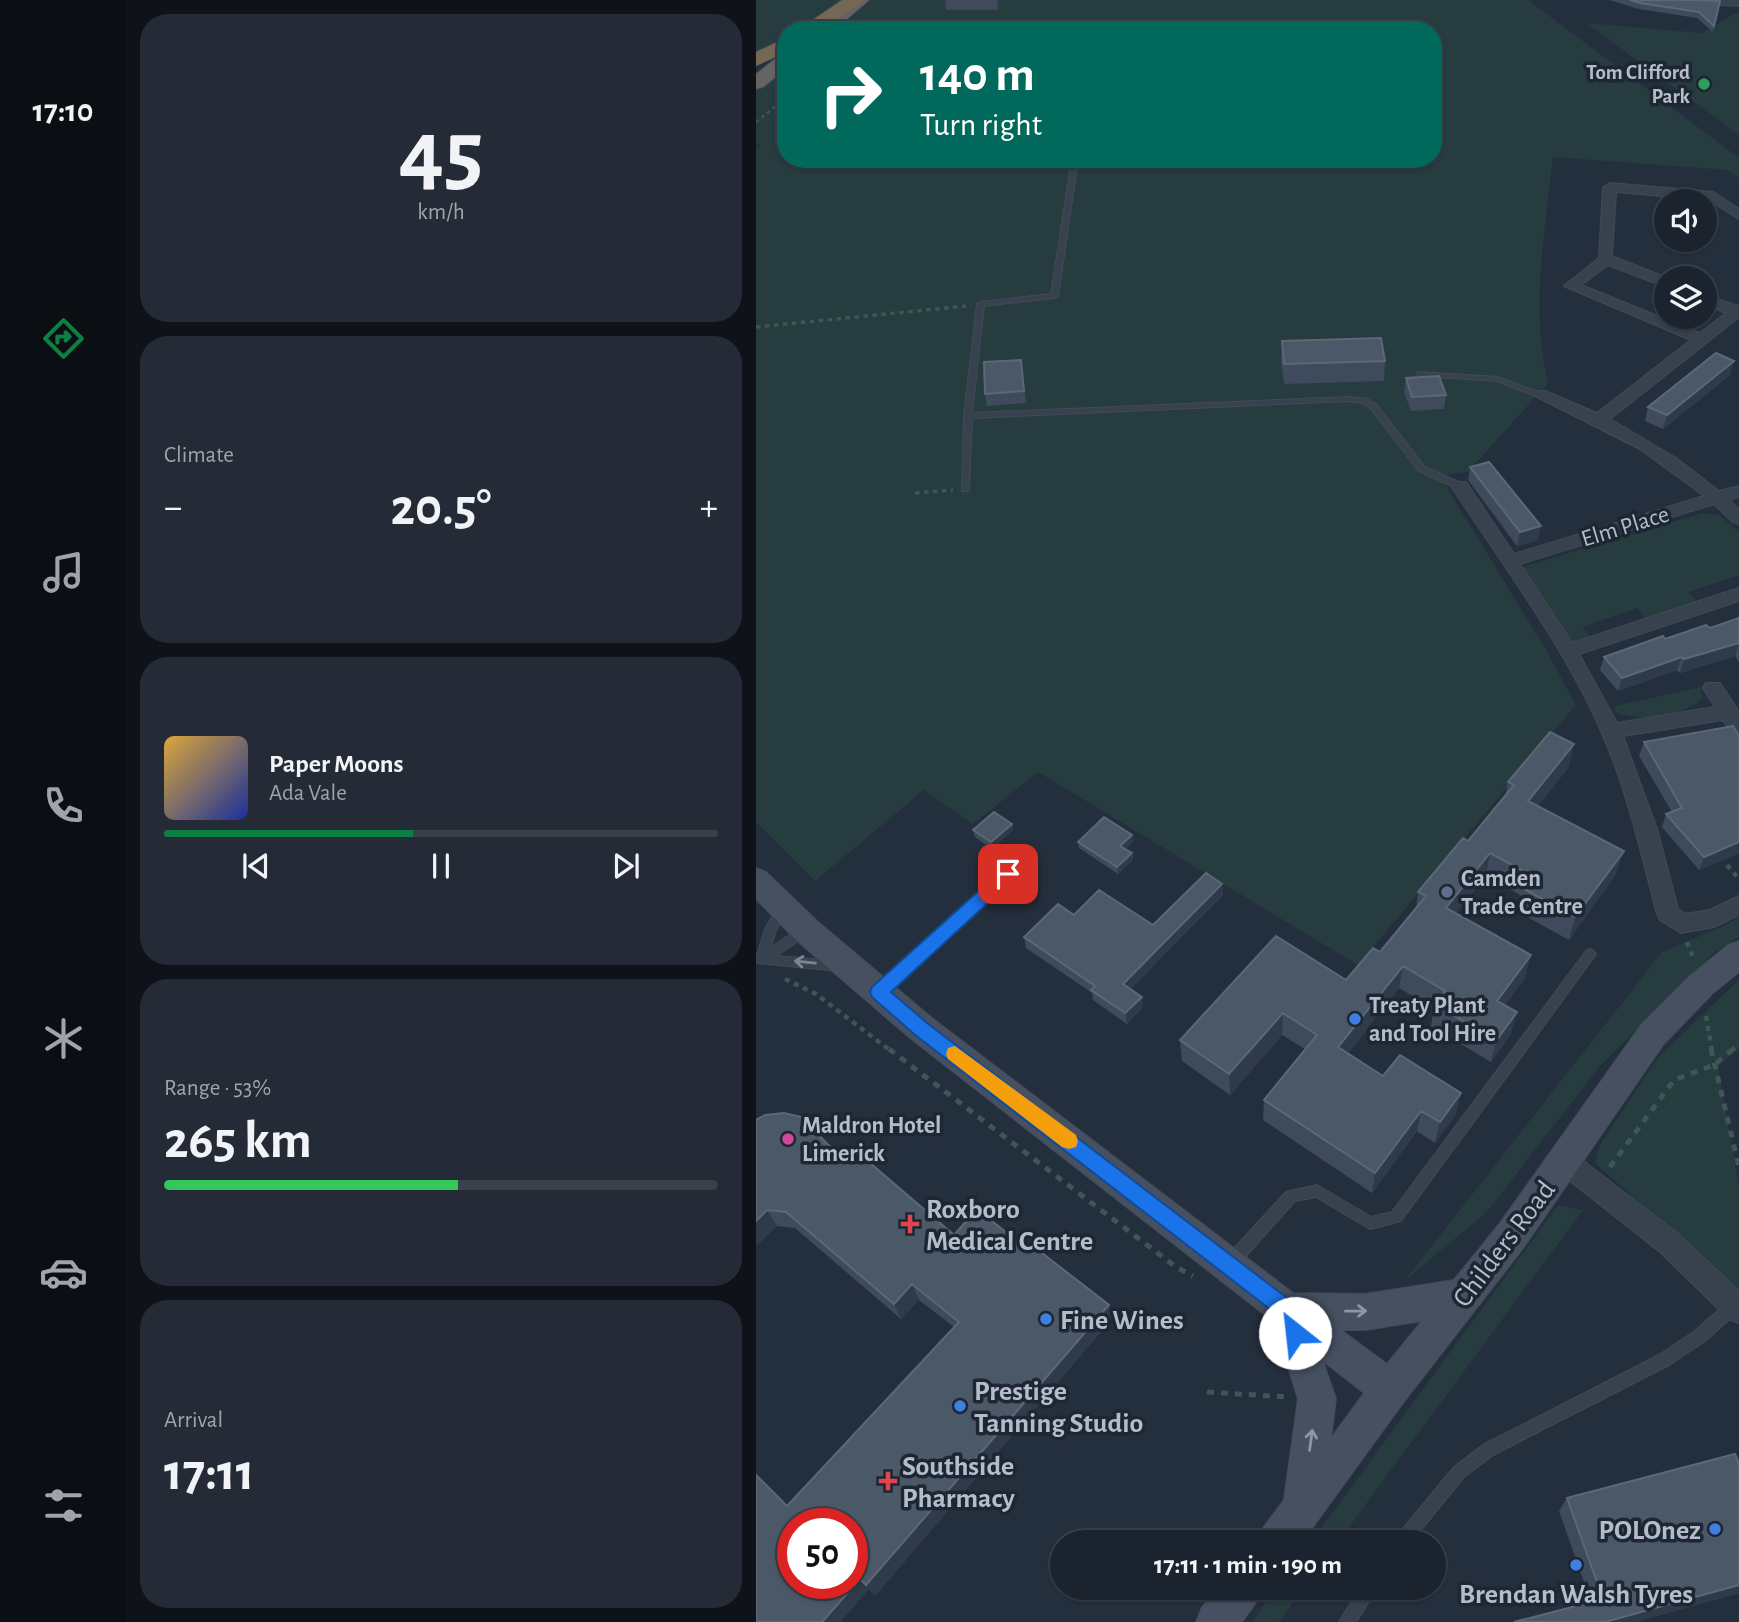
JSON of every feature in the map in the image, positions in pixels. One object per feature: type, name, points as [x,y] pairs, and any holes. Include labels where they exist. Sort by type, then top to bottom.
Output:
[{"type":"highway","points":[[823,21],[858,0]]},
{"type":"highway","points":[[834,21],[858,0]]},
{"type":"highway","points":[[756,60],[777,49]]},
{"type":"highway","points":[[756,83],[777,67]]},
{"type":"main road","points":[[756,880],[795,920],[921,1028],[1390,1390]]},
{"type":"main road","name":"Childers Road","points":[[1286,1530],[1390,1390],[1512,1235],[1652,1035],[1701,985],[1739,954]]},
{"type":"main road","points":[[1288,1311],[1365,1312],[1464,1296]]},
{"type":"main road","points":[[1288,1311],[1317,1399],[1302,1508]]},
{"type":"main road","points":[[1217,1622],[1233,1600]]},
{"type":"street","points":[[1687,0],[1739,4]]},
{"type":"street","points":[[1654,279],[1607,260],[1605,256],[1610,187],[1713,196],[1739,215]]},
{"type":"street","points":[[1607,260],[1571,286],[1701,339]]},
{"type":"street","points":[[1717,304],[1737,311]]},
{"type":"street","points":[[1600,419],[1737,311]]},
{"type":"street","points":[[1539,394],[1600,419],[1653,449],[1718,498],[1739,518]]},
{"type":"street","points":[[1460,486],[1568,651],[1611,730],[1646,829],[1668,914],[1681,924],[1714,918],[1739,905]]},
{"type":"street","name":"Elm Place","points":[[1511,561],[1739,491]]},
{"type":"street","points":[[1568,651],[1739,594]]},
{"type":"street","points":[[1611,730],[1733,720],[1713,688]]},
{"type":"street","points":[[1564,1161],[1669,1243],[1737,1308]]},
{"type":"lane","points":[[965,489],[968,416],[981,304],[1054,296],[1074,168]]},
{"type":"lane","points":[[1421,374],[1498,380],[1539,394]]},
{"type":"lane","points":[[968,416],[1356,400],[1373,406],[1427,473],[1460,486]]},
{"type":"lane","points":[[878,992],[1008,874]]},
{"type":"lane","points":[[759,962],[795,920]]},
{"type":"lane","points":[[759,962],[771,929],[795,920]]},
{"type":"lane","points":[[1229,1265],[1291,1196],[1317,1191],[1370,1223],[1396,1217],[1590,954]]},
{"type":"lane","points":[[759,962],[848,967]]},
{"type":"lane","points":[[1411,1530],[1460,1472],[1488,1450],[1664,1360],[1737,1308]]},
{"type":"lane","points":[[1347,1622],[1361,1600]]},
{"type":"path","points":[[756,122],[777,105]]},
{"type":"path","points":[[756,327],[981,304]]},
{"type":"path","points":[[915,493],[965,489]]},
{"type":"path","points":[[1727,865],[1739,879]]},
{"type":"path","points":[[1681,924],[1701,985],[1714,1065],[1739,1167]]},
{"type":"path","points":[[777,977],[816,994],[835,1007],[1176,1267],[1200,1279],[1229,1265]]},
{"type":"path","points":[[1597,1185],[1674,1080],[1714,1065],[1739,1044]]},
{"type":"green space","points":[[756,0],[848,0],[815,21],[777,21],[777,44],[756,55]]},
{"type":"green space","points":[[869,0],[1528,0],[1739,158],[1739,178],[1727,170],[1553,157],[1543,242],[1540,299],[1540,327],[1548,383],[1468,472],[1443,476],[1449,491],[1545,648],[1576,705],[1358,965],[1038,772],[973,824],[924,790],[815,881],[756,822],[756,148],[761,146],[756,144],[756,89],[777,72],[777,168],[1442,168],[1442,21],[842,21]]},
{"type":"green space","name":"Tom Clifford Park","points":[[1734,14],[1739,14],[1739,135],[1586,23],[1702,33]]},
{"type":"green space","points":[[1702,513],[1719,515],[1739,532],[1739,575],[1688,592],[1697,602],[1646,619],[1637,608],[1582,627],[1592,638],[1572,642],[1522,567]]},
{"type":"green space","points":[[1701,687],[1702,699],[1672,714],[1636,717],[1615,712],[1615,706]]},
{"type":"green space","points":[[1739,917],[1739,937],[1713,953],[1600,1066],[1486,1213],[1405,1280],[1662,952]]},
{"type":"green space","points":[[1739,980],[1739,1049],[1718,1066],[1739,1187],[1739,1292],[1595,1163],[1600,1145],[1659,1056]]},
{"type":"green space","points":[[1558,1205],[1583,1210],[1347,1530],[1320,1530]]},
{"type":"green space","points":[[1268,1600],[1295,1600],[1279,1622],[1252,1622]]},
{"type":"building","points":[[1630,0],[1720,1],[1714,26],[1699,12]]},
{"type":"building","points":[[1381,338],[1385,361],[1284,364],[1282,341]]},
{"type":"building","points":[[1716,353],[1734,361],[1667,415],[1648,407]]},
{"type":"building","points":[[1021,360],[1024,391],[985,394],[984,362]]},
{"type":"building","points":[[1439,376],[1446,395],[1412,397],[1406,378]]},
{"type":"building","points":[[1489,462],[1541,526],[1520,532],[1470,467]]},
{"type":"building","points":[[1739,618],[1739,643],[1684,659],[1682,657],[1622,678],[1604,657],[1663,636],[1665,639],[1706,625],[1710,628]]},
{"type":"building","points":[[1733,726],[1739,736],[1739,842],[1704,857],[1666,814],[1682,808],[1644,742]]},
{"type":"building","points":[[1550,732],[1574,744],[1528,801],[1624,851],[1575,917],[1524,889],[1533,876],[1490,853],[1446,908],[1531,955],[1497,1001],[1517,1012],[1496,1041],[1435,1004],[1445,991],[1403,966],[1338,1047],[1383,1076],[1400,1055],[1461,1093],[1440,1122],[1421,1111],[1375,1173],[1264,1100],[1317,1035],[1283,1013],[1229,1074],[1180,1040],[1276,936],[1346,980],[1373,948],[1380,952],[1426,896],[1418,892],[1463,838],[1468,841],[1514,785],[1508,782]]},
{"type":"building","points":[[994,812],[1012,824],[991,842],[973,830]]},
{"type":"building","points":[[1104,817],[1132,835],[1120,846],[1132,853],[1117,867],[1078,842]]},
{"type":"building","points":[[1206,873],[1222,884],[1123,984],[1142,997],[1125,1013],[1091,990],[1095,986],[1024,937],[1058,904],[1074,915],[1099,890],[1153,925]]},
{"type":"building","points":[[784,1113],[801,1117],[844,1161],[855,1150],[954,1235],[977,1209],[1028,1250],[1033,1246],[1109,1305],[868,1583],[868,1508],[777,1508],[777,1599],[842,1599],[822,1622],[756,1622],[756,1475],[787,1506],[959,1322],[912,1284],[894,1304],[786,1212],[767,1210],[756,1221],[756,1120],[765,1115]]},
{"type":"building","points":[[1735,1454],[1739,1463],[1739,1585],[1605,1622],[1514,1622],[1603,1599],[1567,1498]]},
{"type":"slow traffic","points":[[955,1054],[1069,1141]]},
{"type":"place","name":"Tom Clifford Park","points":[[1704,84]]},
{"type":"place","name":"Camden Trade Centre","points":[[1447,892]]},
{"type":"place","name":"Treaty Plant and Tool Hire","points":[[1355,1019]]},
{"type":"place","name":"Maldron Hotel Limerick","points":[[788,1139]]},
{"type":"place","name":"Roxboro Medical Centre","points":[[910,1224]]},
{"type":"place","name":"Fine Wines","points":[[1046,1319]]},
{"type":"place","name":"Prestige Tanning Studio","points":[[960,1406]]},
{"type":"place","name":"Southside Pharmacy","points":[[888,1481]]},
{"type":"place","name":"POLOnez","points":[[1715,1529]]},
{"type":"place","name":"Brendan Walsh Tyres","points":[[1576,1565]]},
{"type":"route","points":[[1008,874],[878,992],[1288,1311],[1295,1333]]}]
